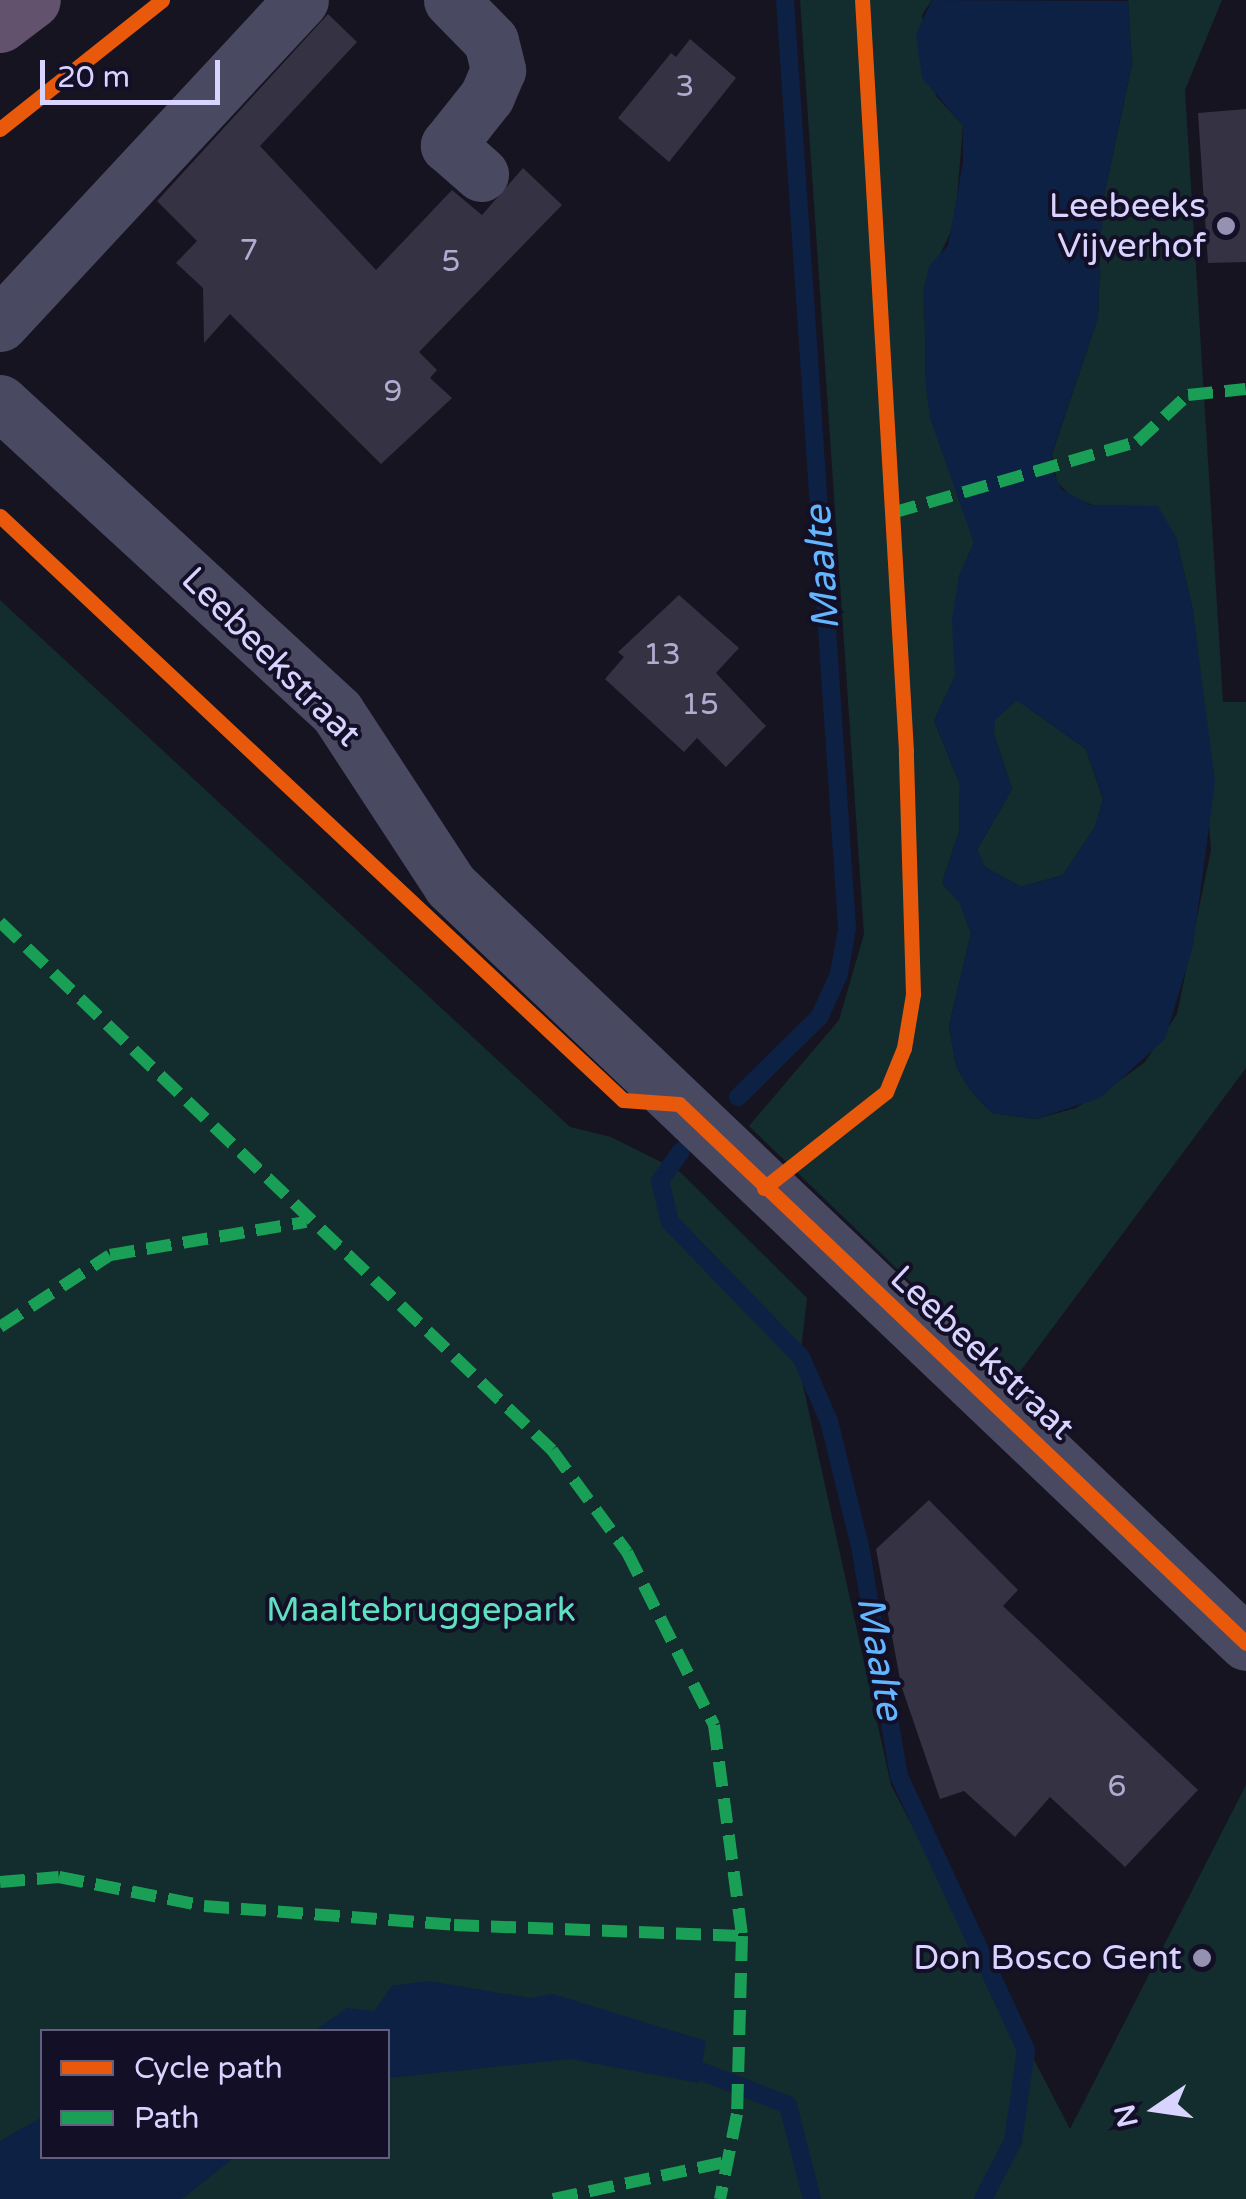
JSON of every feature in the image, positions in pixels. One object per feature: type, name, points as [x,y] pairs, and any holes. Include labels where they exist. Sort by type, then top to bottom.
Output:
[{"type":"highway","points":[[0,25],[32,0]]},
{"type":"street","points":[[0,324],[301,0]]},
{"type":"street","points":[[450,0],[490,42],[498,70],[487,96],[448,145],[481,174]]},
{"type":"street","name":"Leebeekstraat","points":[[0,402],[338,712],[450,885],[1246,1644]]},
{"type":"green space","points":[[800,0],[932,0],[922,15],[936,96],[963,125],[955,223],[924,288],[926,386],[974,543],[959,576],[955,676],[934,721],[960,784],[959,832],[942,883],[960,903],[971,933],[949,1026],[956,1066],[971,1091],[992,1113],[1035,1119],[1076,1108],[1145,1062],[1177,1014],[1211,850],[1193,611],[1176,537],[1072,497],[1057,482],[1052,454],[1098,317],[1102,205],[1132,64],[1128,0],[1222,0],[1185,90],[1223,702],[1246,702],[1246,1068],[1013,1381],[749,1126],[839,1020],[864,934]]},
{"type":"green space","name":"Maaltebruggepark","points":[[0,600],[570,1127],[611,1137],[679,1171],[807,1298],[799,1367],[891,1785],[1070,2129],[1246,1785],[1246,2199],[0,2199]]},
{"type":"green space","points":[[1017,700],[1086,749],[1103,799],[1095,827],[1063,875],[1021,887],[985,867],[977,850],[1012,789],[994,734],[994,720]]},
{"type":"water","points":[[932,0],[1128,1],[1132,64],[1102,205],[1098,317],[1052,453],[1053,471],[1061,489],[1090,505],[1158,506],[1176,537],[1193,611],[1215,782],[1193,946],[1165,1039],[1100,1098],[1035,1119],[992,1113],[970,1090],[956,1066],[949,1026],[971,933],[960,903],[942,883],[959,832],[960,784],[934,721],[955,676],[952,619],[959,576],[974,543],[930,418],[924,288],[929,266],[948,246],[963,162],[963,125],[922,78],[916,34]],"holes":[[[1017,700],[1086,749],[1103,798],[1095,827],[1063,875],[1021,887],[985,867],[977,850],[1012,789],[994,734],[995,720]]]},
{"type":"water","points":[[428,1981],[530,1998],[553,1994],[706,2041],[699,2083],[570,2059],[390,2078],[390,2029],[317,2029],[347,2008],[374,2011],[392,1986]]},
{"type":"water","points":[[40,2118],[40,2159],[232,2159],[182,2199],[0,2199],[0,2141]]},
{"type":"building","points":[[328,14],[357,42],[260,146],[376,270],[452,190],[482,215],[523,168],[562,205],[419,352],[437,370],[430,378],[452,398],[381,464],[230,314],[204,343],[203,288],[176,263],[197,241],[157,201]]},
{"type":"building","points":[[690,39],[736,78],[669,162],[618,118],[671,53],[676,57]]},
{"type":"building","name":"Leebeeks Vijverhof","points":[[1246,109],[1246,262],[1208,263],[1198,113]]},
{"type":"building","points":[[679,595],[739,648],[716,673],[766,726],[726,767],[697,738],[684,752],[605,679],[624,657],[618,652]]},
{"type":"building","points":[[929,1500],[1018,1590],[1003,1606],[1198,1790],[1125,1867],[1050,1797],[1015,1837],[964,1791],[940,1799],[901,1685],[876,1549]]},
{"type":"waterway","name":"Maalte","points":[[738,1097],[820,1016],[839,974],[847,928],[785,0]]},
{"type":"waterway","name":"Maalte","points":[[681,1151],[660,1181],[670,1222],[801,1357],[829,1421],[860,1546],[899,1776],[1026,2050],[1013,2141],[983,2199]]},
{"type":"waterway","points":[[703,2072],[788,2105],[812,2199]]},
{"type":"marked path","points":[[892,513],[1137,442],[1188,395],[1246,389]]},
{"type":"marked path","points":[[0,922],[552,1450],[627,1552],[714,1725],[742,1936],[737,2114],[720,2199]]},
{"type":"marked path","points":[[0,1327],[110,1255],[306,1222]]},
{"type":"marked path","points":[[0,1882],[59,1877],[204,1906],[454,1925],[742,1936]]},
{"type":"marked path","points":[[553,2199],[731,2161]]},
{"type":"cycle path","points":[[0,129],[162,0]]},
{"type":"cycle path","points":[[764,1188],[886,1092],[904,1048],[913,994],[906,751],[862,0]]},
{"type":"cycle path","points":[[0,516],[623,1100],[679,1104],[1246,1643]]},
{"type":"place","name":"Leebeeks Vijverhof","points":[[1226,226]]},
{"type":"place","name":"Don Bosco Gent","points":[[1202,1958]]}]
